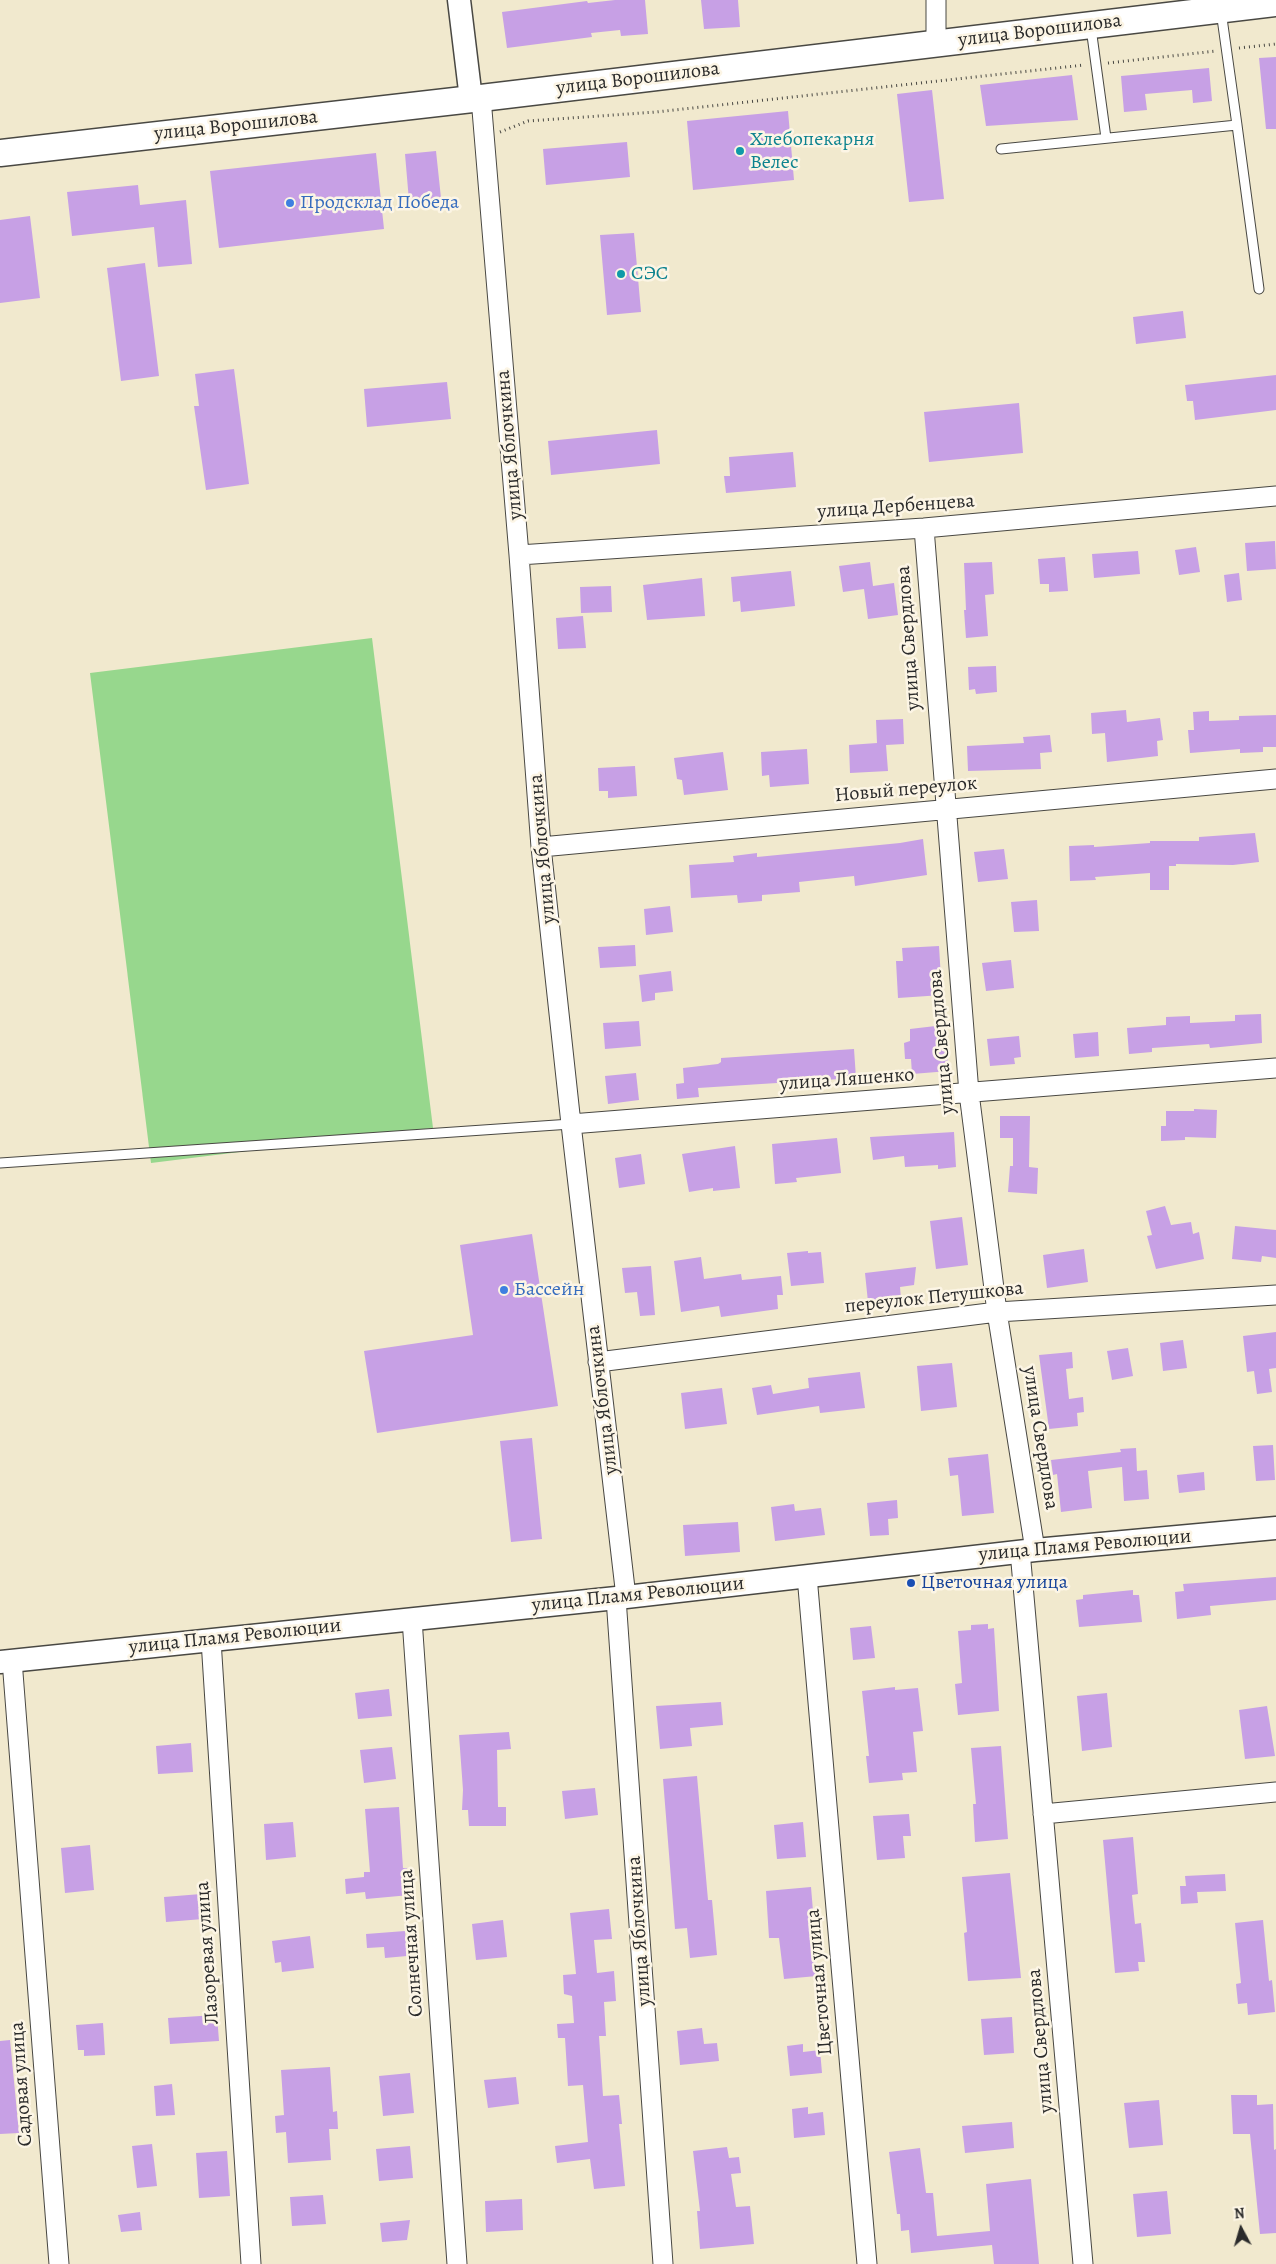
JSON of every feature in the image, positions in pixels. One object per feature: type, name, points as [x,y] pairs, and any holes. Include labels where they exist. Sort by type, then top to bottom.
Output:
[{"type":"main road","name":"улица Ворошилова","points":[[0,152],[476,99],[1276,3]]},
{"type":"street","name":"улица Яблочкина","points":[[459,0],[484,138],[541,847],[570,1124],[598,1362],[621,1598],[663,2264]]},
{"type":"street","points":[[936,0],[936,44]]},
{"type":"street","name":"улица Дербенцева","points":[[519,555],[924,528],[1276,496]]},
{"type":"street","name":"улица Свердлова","points":[[924,528],[969,1093],[1028,1550],[1043,1814],[1083,2264]]},
{"type":"street","name":"Новый переулок","points":[[541,847],[1276,779]]},
{"type":"street","name":"улица Ляшенко","points":[[570,1124],[1276,1068]]},
{"type":"street","name":"переулок Петушкова","points":[[598,1362],[997,1312],[1276,1295]]},
{"type":"street","name":"улица Пламя Революции","points":[[6,1661],[621,1598],[1028,1550],[1276,1528]]},
{"type":"street","name":"Цветочная улица","points":[[807,1576],[867,2264]]},
{"type":"street","name":"Солнечная улица","points":[[412,1619],[457,2264]]},
{"type":"street","name":"Лазоревая улица","points":[[211,1640],[251,2264]]},
{"type":"street","name":"Садовая улица","points":[[6,1661],[59,2264]]},
{"type":"street","points":[[1043,1814],[1276,1792]]},
{"type":"lane","points":[[1221,10],[1259,289]]},
{"type":"lane","points":[[1090,26],[1106,138]]},
{"type":"lane","points":[[1001,149],[1237,125]]},
{"type":"lane","points":[[0,1162],[570,1124]]},
{"type":"path","points":[[484,138],[528,122],[656,112],[1276,44]]},
{"type":"green space","points":[[372,638],[433,1128],[151,1163],[90,673]]},
{"type":"building","points":[[615,0],[645,0],[648,34],[621,36],[620,30],[591,33],[592,37],[507,48],[502,12],[587,1],[588,3]]},
{"type":"building","points":[[701,0],[738,0],[740,27],[704,29]]},
{"type":"building","points":[[1276,57],[1276,129],[1266,129],[1259,58]]},
{"type":"building","points":[[1209,68],[1212,101],[1193,103],[1192,90],[1145,94],[1147,110],[1124,112],[1121,76]]},
{"type":"building","points":[[1072,75],[1078,120],[986,126],[980,85]]},
{"type":"building","points":[[932,90],[944,199],[909,202],[897,94]]},
{"type":"building","name":"Хлебопекарня Велес","points":[[788,111],[794,180],[693,190],[687,121]]},
{"type":"building","points":[[627,142],[630,177],[546,185],[543,149]]},
{"type":"building","points":[[436,151],[441,198],[409,201],[405,154]]},
{"type":"building","points":[[376,153],[384,229],[219,248],[210,171]]},
{"type":"building","points":[[138,185],[140,205],[186,200],[192,264],[158,267],[154,227],[72,236],[67,192]]},
{"type":"building","points":[[30,216],[40,298],[0,303],[0,220]]},
{"type":"building","name":"СЭС","points":[[634,233],[641,312],[607,315],[600,235]]},
{"type":"building","points":[[145,263],[159,376],[121,381],[107,268]]},
{"type":"building","points":[[1183,311],[1186,338],[1136,344],[1133,317]]},
{"type":"building","points":[[234,369],[249,484],[206,490],[194,406],[199,406],[195,374]]},
{"type":"building","points":[[1276,375],[1276,410],[1195,420],[1193,401],[1187,401],[1185,385]]},
{"type":"building","points":[[447,382],[451,419],[367,427],[364,389]]},
{"type":"building","points":[[1019,403],[1023,453],[929,462],[924,412]]},
{"type":"building","points":[[657,430],[660,464],[551,475],[548,441]]},
{"type":"building","points":[[793,452],[796,487],[726,493],[724,476],[730,476],[729,457]]},
{"type":"building","points":[[1275,541],[1276,569],[1247,571],[1245,543]]},
{"type":"building","points":[[1196,547],[1200,572],[1179,575],[1175,550]]},
{"type":"building","points":[[1138,551],[1140,574],[1094,578],[1092,554]]},
{"type":"building","points":[[1065,557],[1068,591],[1049,592],[1049,584],[1040,584],[1038,559]]},
{"type":"building","points":[[870,562],[873,586],[894,583],[898,615],[868,619],[864,589],[843,592],[839,566]]},
{"type":"building","points":[[992,562],[994,594],[985,595],[988,636],[966,638],[964,563]]},
{"type":"building","points":[[791,571],[795,606],[741,612],[740,601],[733,602],[731,577]]},
{"type":"building","points":[[1239,573],[1242,600],[1227,602],[1224,575]]},
{"type":"building","points":[[702,578],[705,616],[647,620],[643,585]]},
{"type":"building","points":[[611,586],[612,612],[581,613],[580,587]]},
{"type":"building","points":[[583,616],[586,648],[558,649],[556,618]]},
{"type":"building","points":[[996,666],[997,692],[976,694],[975,689],[969,690],[968,667]]},
{"type":"building","points":[[1126,710],[1127,722],[1160,718],[1163,740],[1157,741],[1158,756],[1107,762],[1105,733],[1092,734],[1091,713]]},
{"type":"building","points":[[1209,711],[1209,721],[1239,720],[1239,716],[1276,715],[1276,747],[1263,747],[1263,752],[1240,753],[1240,749],[1190,753],[1188,730],[1194,730],[1193,712]]},
{"type":"building","points":[[903,719],[904,744],[886,745],[888,771],[850,773],[849,745],[877,743],[876,720]]},
{"type":"building","points":[[1050,735],[1052,752],[1040,753],[1041,769],[968,771],[967,746],[1024,743],[1023,737]]},
{"type":"building","points":[[807,749],[809,784],[770,787],[769,775],[762,776],[761,752]]},
{"type":"building","points":[[723,752],[728,790],[684,795],[682,780],[677,779],[674,758]]},
{"type":"building","points":[[635,766],[637,796],[608,798],[608,791],[599,791],[598,768]]},
{"type":"building","points":[[1255,833],[1259,862],[1233,865],[1176,864],[1176,866],[1169,866],[1169,890],[1150,890],[1150,873],[1095,877],[1096,880],[1070,881],[1069,846],[1094,845],[1094,847],[1150,843],[1150,841],[1199,841],[1199,837]]},
{"type":"building","points":[[923,839],[927,875],[855,886],[854,876],[799,882],[800,892],[762,895],[762,901],[738,903],[737,895],[691,898],[689,865],[734,862],[733,856],[757,853],[757,857]]},
{"type":"building","points":[[1004,849],[1008,879],[978,882],[974,852]]},
{"type":"building","points":[[1037,900],[1039,931],[1014,932],[1011,902]]},
{"type":"building","points":[[670,906],[673,932],[646,935],[644,909]]},
{"type":"building","points":[[635,945],[636,966],[600,968],[598,947]]},
{"type":"building","points":[[939,946],[942,995],[898,998],[896,961],[903,961],[902,948]]},
{"type":"building","points":[[1011,960],[1014,988],[986,991],[982,963]]},
{"type":"building","points":[[671,971],[673,991],[655,993],[655,1000],[642,1002],[639,975]]},
{"type":"building","points":[[1261,1014],[1262,1043],[1210,1048],[1209,1044],[1152,1048],[1152,1052],[1129,1054],[1127,1028],[1166,1025],[1166,1017],[1190,1016],[1190,1023],[1235,1021],[1235,1015]]},
{"type":"building","points":[[639,1021],[641,1046],[605,1049],[603,1023]]},
{"type":"building","points":[[944,1025],[949,1071],[912,1074],[911,1059],[905,1059],[904,1043],[910,1041],[910,1029]]},
{"type":"building","points":[[1098,1032],[1099,1056],[1075,1058],[1073,1034]]},
{"type":"building","points":[[1019,1036],[1021,1057],[1014,1058],[1015,1064],[990,1066],[987,1039]]},
{"type":"building","points":[[854,1049],[856,1078],[698,1088],[699,1097],[677,1099],[676,1084],[684,1083],[683,1068],[718,1064],[721,1062],[721,1058]]},
{"type":"building","points":[[636,1073],[639,1100],[608,1104],[605,1076]]},
{"type":"building","points":[[1194,1109],[1217,1110],[1216,1138],[1185,1137],[1185,1140],[1161,1141],[1161,1126],[1166,1126],[1166,1111],[1194,1111]]},
{"type":"building","points":[[1000,1116],[1030,1116],[1029,1167],[1038,1168],[1037,1194],[1008,1192],[1010,1166],[1013,1166],[1013,1138],[1000,1138]]},
{"type":"building","points":[[954,1132],[956,1167],[938,1169],[938,1165],[905,1167],[904,1156],[873,1160],[870,1137]]},
{"type":"building","points":[[837,1138],[841,1173],[796,1178],[797,1182],[775,1184],[772,1144]]},
{"type":"building","points":[[735,1146],[740,1188],[713,1191],[713,1188],[689,1192],[682,1154]]},
{"type":"building","points":[[641,1154],[645,1184],[619,1188],[615,1158]]},
{"type":"building","points":[[1165,1206],[1171,1225],[1191,1222],[1193,1234],[1199,1232],[1204,1259],[1156,1269],[1147,1236],[1152,1235],[1146,1211]]},
{"type":"building","points":[[962,1217],[968,1265],[936,1269],[930,1221]]},
{"type":"building","points":[[1235,1226],[1276,1230],[1276,1258],[1262,1256],[1261,1262],[1232,1259]]},
{"type":"building","name":"Бассейн","points":[[532,1234],[558,1406],[377,1433],[364,1351],[473,1335],[460,1245]]},
{"type":"building","points":[[1084,1249],[1088,1282],[1047,1288],[1043,1255]]},
{"type":"building","points":[[808,1251],[808,1253],[821,1252],[824,1283],[791,1286],[787,1253]]},
{"type":"building","points":[[701,1257],[704,1279],[741,1274],[742,1280],[781,1276],[783,1295],[777,1295],[778,1309],[721,1317],[719,1306],[681,1312],[674,1261]]},
{"type":"building","points":[[651,1266],[655,1315],[640,1316],[637,1292],[625,1293],[622,1268]]},
{"type":"building","points":[[916,1267],[914,1285],[900,1287],[901,1299],[868,1302],[865,1273]]},
{"type":"building","points":[[1276,1332],[1276,1368],[1269,1369],[1272,1392],[1257,1394],[1254,1371],[1247,1372],[1243,1336]]},
{"type":"building","points":[[1183,1340],[1187,1368],[1163,1371],[1160,1343]]},
{"type":"building","points":[[1128,1348],[1133,1376],[1112,1380],[1107,1351]]},
{"type":"building","points":[[1072,1352],[1073,1368],[1066,1369],[1069,1399],[1083,1397],[1084,1412],[1077,1413],[1078,1426],[1049,1429],[1039,1355]]},
{"type":"building","points":[[952,1363],[957,1407],[921,1411],[917,1366]]},
{"type":"building","points":[[860,1372],[865,1408],[820,1413],[819,1406],[757,1415],[752,1388],[771,1385],[773,1394],[809,1388],[808,1378]]},
{"type":"building","points":[[722,1388],[727,1424],[685,1429],[681,1393]]},
{"type":"building","points":[[532,1438],[542,1539],[511,1542],[500,1441]]},
{"type":"building","points":[[1273,1445],[1275,1480],[1256,1481],[1253,1446]]},
{"type":"building","points":[[1136,1448],[1137,1471],[1147,1470],[1149,1499],[1124,1501],[1122,1467],[1088,1471],[1092,1508],[1061,1512],[1057,1474],[1053,1475],[1051,1460],[1121,1452],[1120,1449]]},
{"type":"building","points":[[988,1454],[994,1513],[962,1516],[958,1475],[950,1476],[948,1458]]},
{"type":"building","points":[[1204,1472],[1205,1490],[1179,1493],[1177,1475]]},
{"type":"building","points":[[897,1500],[898,1518],[888,1519],[889,1535],[870,1536],[867,1503]]},
{"type":"building","points":[[794,1504],[795,1511],[821,1508],[825,1535],[775,1541],[771,1507]]},
{"type":"building","points":[[738,1522],[740,1552],[685,1556],[683,1525]]},
{"type":"building","points":[[1276,1577],[1276,1600],[1210,1606],[1211,1615],[1177,1619],[1175,1592],[1184,1591],[1183,1584]]},
{"type":"building","points":[[1133,1590],[1133,1595],[1139,1595],[1142,1622],[1079,1627],[1076,1600],[1083,1599],[1083,1595]]},
{"type":"building","points":[[988,1624],[988,1629],[994,1628],[999,1711],[958,1715],[955,1684],[962,1683],[958,1631],[971,1630],[971,1625]]},
{"type":"building","points":[[871,1626],[875,1658],[853,1660],[850,1628]]},
{"type":"building","points":[[895,1687],[895,1690],[918,1688],[923,1731],[913,1732],[917,1772],[902,1773],[903,1780],[869,1783],[866,1756],[869,1756],[862,1691]]},
{"type":"building","points":[[389,1689],[392,1716],[358,1719],[355,1693]]},
{"type":"building","points":[[1107,1693],[1112,1747],[1082,1751],[1077,1696]]},
{"type":"building","points":[[721,1702],[723,1725],[690,1728],[692,1746],[660,1749],[656,1706]]},
{"type":"building","points":[[1267,1706],[1275,1756],[1245,1759],[1239,1710]]},
{"type":"building","points":[[509,1732],[511,1749],[497,1750],[498,1807],[506,1807],[506,1826],[469,1826],[468,1810],[462,1810],[463,1790],[459,1735]]},
{"type":"building","points":[[191,1743],[193,1772],[158,1774],[156,1746]]},
{"type":"building","points":[[1001,1746],[1008,1839],[975,1842],[973,1804],[976,1804],[971,1748]]},
{"type":"building","points":[[392,1747],[396,1779],[364,1783],[360,1750]]},
{"type":"building","points":[[697,1776],[708,1900],[712,1900],[717,1955],[690,1958],[687,1928],[675,1929],[663,1779]]},
{"type":"building","points":[[595,1788],[598,1815],[565,1819],[562,1791]]},
{"type":"building","points":[[399,1807],[403,1868],[407,1868],[410,1895],[366,1899],[365,1892],[346,1894],[345,1879],[364,1877],[364,1872],[370,1872],[365,1809]]},
{"type":"building","points":[[909,1814],[911,1836],[903,1836],[905,1858],[877,1860],[873,1816]]},
{"type":"building","points":[[293,1822],[296,1857],[266,1860],[264,1824]]},
{"type":"building","points":[[803,1822],[806,1857],[777,1859],[774,1825]]},
{"type":"building","points":[[1133,1837],[1138,1894],[1132,1895],[1135,1924],[1141,1923],[1145,1962],[1138,1962],[1139,1971],[1115,1973],[1103,1840]]},
{"type":"building","points":[[90,1845],[94,1890],[65,1893],[61,1848]]},
{"type":"building","points":[[1010,1873],[1021,1978],[968,1981],[964,1933],[967,1932],[962,1877]]},
{"type":"building","points":[[1225,1874],[1226,1891],[1197,1892],[1198,1903],[1181,1904],[1180,1886],[1186,1886],[1185,1876]]},
{"type":"building","points":[[811,1887],[817,1976],[784,1979],[779,1938],[769,1938],[766,1891]]},
{"type":"building","points":[[201,1894],[203,1919],[166,1922],[164,1897]]},
{"type":"building","points":[[609,1909],[612,1939],[594,1940],[597,1973],[614,1971],[616,2001],[604,2002],[606,2036],[599,2036],[603,2096],[619,2095],[622,2124],[619,2124],[625,2186],[594,2189],[590,2159],[557,2163],[555,2146],[588,2142],[583,2085],[568,2086],[565,2038],[558,2038],[557,2024],[574,2023],[572,1996],[564,1994],[563,1975],[576,1974],[570,1913]]},
{"type":"building","points":[[503,1920],[507,1957],[476,1960],[472,1924]]},
{"type":"building","points":[[1263,1920],[1269,1981],[1272,1980],[1275,2012],[1248,2015],[1247,2003],[1238,2004],[1236,1984],[1241,1983],[1235,1923]]},
{"type":"building","points":[[405,1931],[407,1956],[385,1958],[384,1947],[367,1948],[366,1934]]},
{"type":"building","points":[[310,1936],[314,1968],[282,1972],[281,1962],[275,1963],[272,1941]]},
{"type":"building","points":[[217,2015],[219,2041],[170,2044],[168,2018]]},
{"type":"building","points":[[1012,2017],[1014,2053],[984,2055],[981,2019]]},
{"type":"building","points":[[103,2023],[105,2055],[84,2056],[84,2050],[78,2050],[76,2025]]},
{"type":"building","points":[[702,2028],[704,2044],[717,2043],[719,2061],[680,2065],[677,2031]]},
{"type":"building","points":[[10,2040],[19,2133],[0,2134],[0,2041]]},
{"type":"building","points":[[803,2044],[803,2052],[820,2050],[822,2073],[790,2076],[787,2046]]},
{"type":"building","points":[[330,2067],[333,2112],[337,2111],[338,2129],[329,2129],[331,2160],[288,2163],[286,2132],[276,2133],[275,2116],[284,2115],[281,2070]]},
{"type":"building","points":[[410,2073],[414,2113],[383,2116],[379,2076]]},
{"type":"building","points":[[516,2077],[519,2104],[488,2108],[484,2080]]},
{"type":"building","points":[[172,2084],[175,2115],[156,2116],[154,2086]]},
{"type":"building","points":[[1231,2095],[1257,2095],[1257,2105],[1273,2104],[1274,2150],[1276,2149],[1276,2233],[1260,2234],[1250,2134],[1233,2134]]},
{"type":"building","points":[[1159,2100],[1163,2145],[1129,2148],[1124,2103]]},
{"type":"building","points":[[808,2107],[808,2114],[823,2112],[825,2135],[794,2138],[792,2109]]},
{"type":"building","points":[[1012,2122],[1014,2148],[965,2153],[962,2126]]},
{"type":"building","points":[[152,2144],[157,2186],[137,2188],[132,2146]]},
{"type":"building","points":[[410,2146],[413,2178],[379,2181],[376,2149]]},
{"type":"building","points":[[727,2147],[729,2158],[739,2157],[741,2173],[731,2174],[736,2207],[750,2206],[754,2244],[700,2249],[697,2211],[700,2211],[693,2151]]},
{"type":"building","points":[[920,2148],[926,2193],[933,2193],[937,2236],[990,2231],[986,2184],[1031,2179],[1039,2264],[994,2264],[992,2245],[911,2253],[909,2230],[901,2231],[900,2214],[897,2214],[889,2152]]},
{"type":"building","points":[[227,2151],[230,2196],[199,2198],[196,2153]]},
{"type":"building","points":[[1167,2191],[1171,2234],[1137,2237],[1133,2194]]},
{"type":"building","points":[[323,2195],[326,2224],[292,2226],[290,2197]]},
{"type":"building","points":[[522,2199],[523,2230],[486,2232],[485,2201]]},
{"type":"building","points":[[140,2212],[142,2230],[121,2232],[118,2215]]},
{"type":"building","points":[[410,2220],[407,2240],[382,2242],[380,2223]]},
{"type":"place","name":"Хлебопекарня Велес","points":[[740,151]]},
{"type":"place","name":"Продсклад Победа","points":[[290,203]]},
{"type":"place","name":"СЭС","points":[[621,274]]},
{"type":"place","name":"Бассейн","points":[[504,1290]]},
{"type":"place","name":"Цветочная улица","points":[[911,1583]]}]
